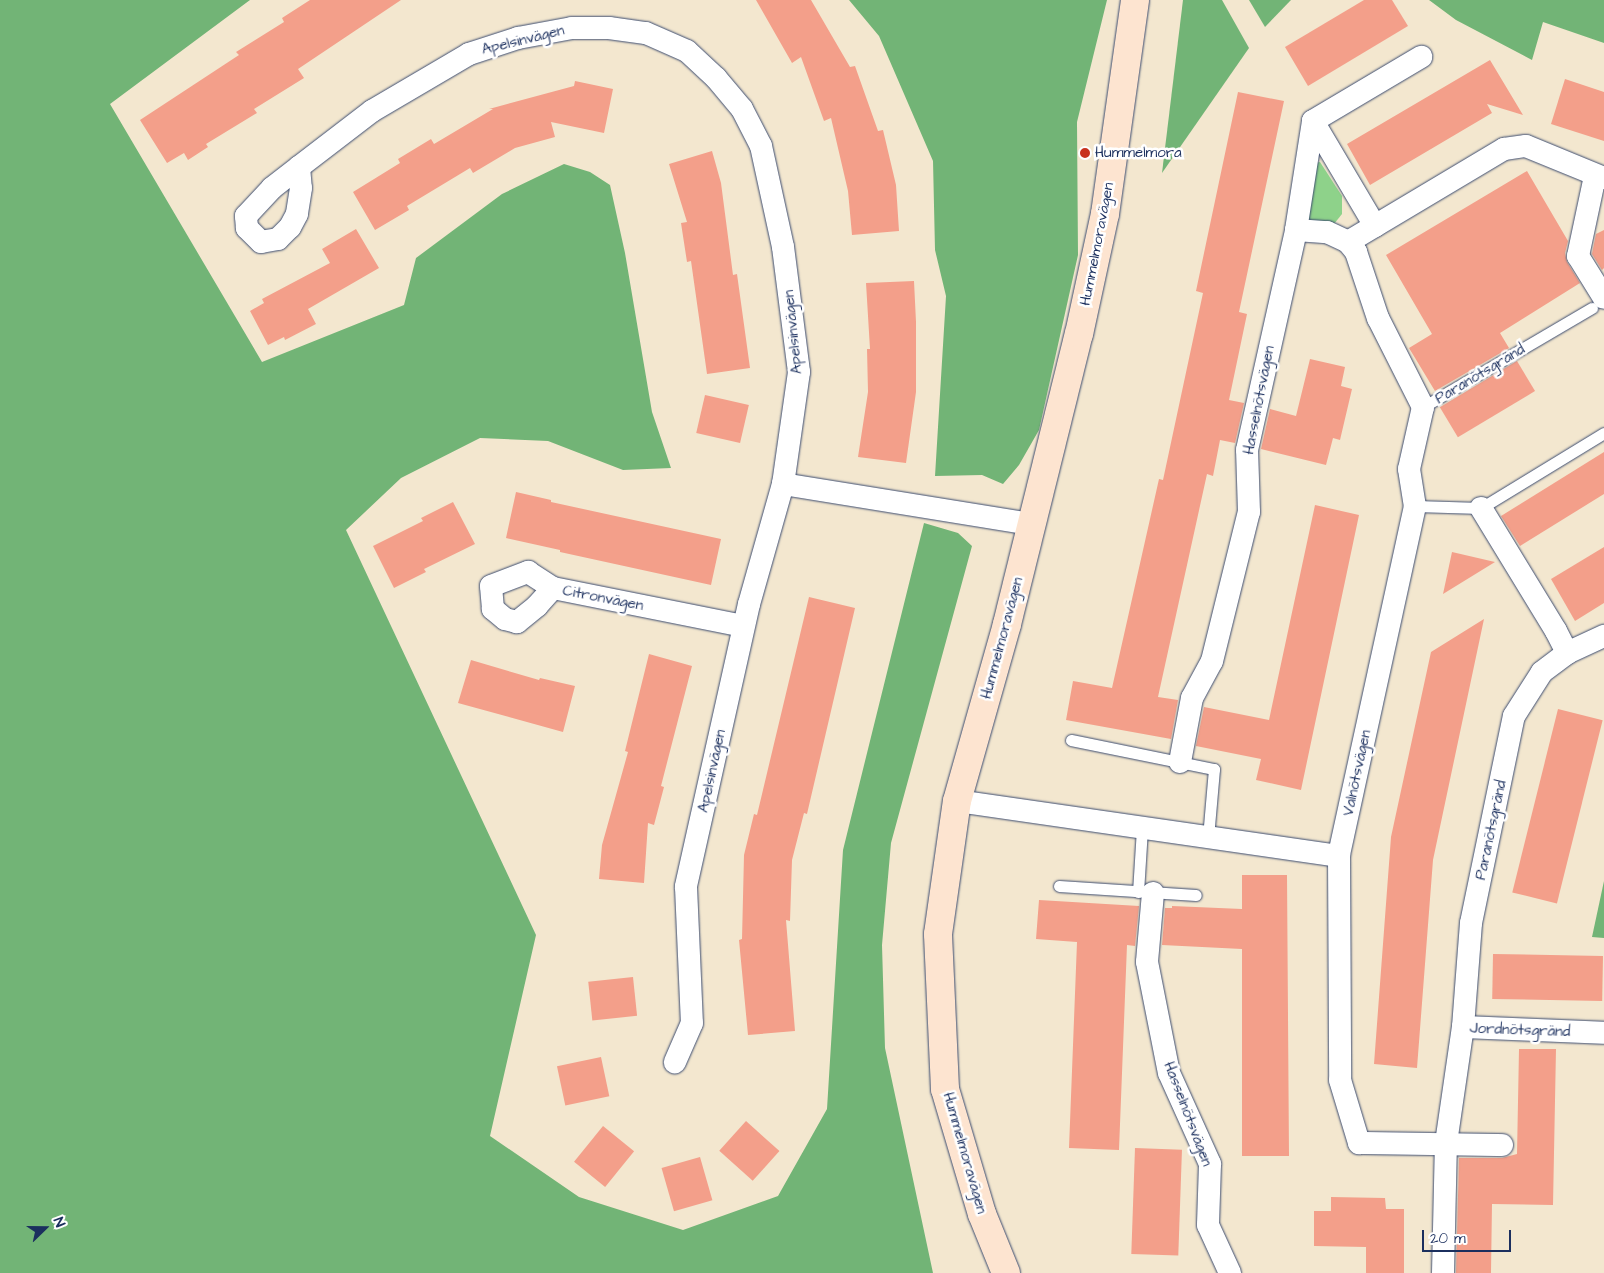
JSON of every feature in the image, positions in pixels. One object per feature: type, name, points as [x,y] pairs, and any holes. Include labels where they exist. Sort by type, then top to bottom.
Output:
[{"type":"street","name":"Hummelmoravägen","points":[[1006,1273],[982,1214],[946,1089],[938,934],[957,801],[1007,624],[1030,524],[1079,334],[1105,214],[1135,0]]},
{"type":"street","name":"Apelsinvägen","points":[[299,167],[300,188],[297,214],[290,227],[278,239],[261,242],[246,228],[246,216],[272,188],[299,167],[372,111],[469,54],[518,38],[572,28],[609,28],[646,33],[687,51],[716,78],[742,108],[761,146],[783,247],[799,372],[783,484],[743,626],[686,887],[692,1023],[676,1062]]},
{"type":"street","points":[[1375,226],[1313,121],[1421,57]]},
{"type":"street","name":"Hasselnötsvägen","points":[[1180,762],[1192,698],[1212,661],[1249,512],[1247,450],[1296,230],[1313,121]]},
{"type":"street","name":"Paranötsgränd","points":[[1423,407],[1378,318],[1356,252],[1348,242],[1504,149],[1526,146],[1600,177],[1578,256],[1598,303]]},
{"type":"street","points":[[1296,230],[1327,232],[1348,242]]},
{"type":"street","name":"Valnötsvägen","points":[[1423,407],[1409,469],[1415,506],[1339,856],[1340,1080],[1359,1143],[1446,1143]]},
{"type":"street","points":[[783,484],[1030,524]]},
{"type":"street","points":[[1481,508],[1567,653]]},
{"type":"street","name":"Citronvägen","points":[[552,588],[538,606],[517,622],[505,619],[493,609],[491,586],[528,572],[552,588],[743,626]]},
{"type":"street","name":"Paranötsgränd","points":[[1463,1027],[1471,924],[1514,716],[1542,672],[1567,653],[1604,636]]},
{"type":"street","points":[[957,801],[1339,856]]},
{"type":"street","name":"Hasselnötsvägen","points":[[1145,892],[1147,962],[1169,1073],[1210,1164],[1208,1225],[1230,1273]]},
{"type":"street","name":"Jordnötsgränd","points":[[1443,1273],[1446,1143],[1463,1027],[1604,1033]]},
{"type":"street","points":[[1446,1143],[1502,1145]]},
{"type":"lane","name":"Paranötsgränd","points":[[1423,407],[1598,303]]},
{"type":"lane","points":[[1415,506],[1481,508],[1604,433]]},
{"type":"lane","points":[[1071,740],[1214,769],[1208,838]]},
{"type":"lane","name":"Hasselnötsvägen","points":[[1142,828],[1145,892]]},
{"type":"lane","points":[[1059,886],[1196,896]]},
{"type":"green space","points":[[0,0],[250,0],[110,104],[262,362],[404,305],[416,258],[502,194],[564,164],[590,172],[610,185],[625,253],[652,412],[671,468],[623,470],[548,441],[480,438],[401,478],[346,530],[536,935],[490,1136],[579,1197],[683,1230],[778,1196],[827,1109],[843,850],[924,523],[958,533],[972,546],[891,843],[882,945],[885,1048],[933,1273],[0,1273]]},
{"type":"green space","points":[[849,0],[1107,0],[1077,122],[1078,255],[1039,430],[1019,465],[1003,484],[982,475],[935,476],[946,296],[935,250],[933,161],[879,36]]},
{"type":"green space","points":[[1183,0],[1222,0],[1249,48],[1162,173]]},
{"type":"green space","points":[[1249,0],[1291,0],[1265,27]]},
{"type":"green space","points":[[1429,0],[1604,0],[1604,43],[1543,22],[1532,60],[1456,20]]},
{"type":"green space","points":[[1320,162],[1342,196],[1342,214],[1334,224],[1316,225],[1304,218],[1311,164]]},
{"type":"green space","points":[[1604,881],[1604,938],[1592,937]]},
{"type":"building","points":[[310,0],[401,0],[298,69],[304,78],[254,109],[257,113],[206,144],[208,147],[188,160],[184,153],[167,163],[140,120],[239,55],[236,52],[284,22],[282,18]]},
{"type":"building","points":[[756,0],[811,0],[850,67],[855,66],[878,131],[883,130],[896,185],[899,231],[852,235],[848,191],[831,118],[824,121],[801,57],[792,63]]},
{"type":"building","points":[[1364,0],[1392,0],[1408,26],[1308,86],[1285,47]]},
{"type":"building","points":[[1490,60],[1523,115],[1487,104],[1492,113],[1370,185],[1347,144]]},
{"type":"building","points":[[1565,79],[1604,92],[1604,141],[1551,124]]},
{"type":"building","points":[[575,81],[613,89],[604,133],[551,122],[555,137],[515,148],[473,173],[470,168],[407,206],[409,210],[375,230],[353,192],[400,163],[398,159],[431,139],[434,144],[493,109],[489,109],[574,86]]},
{"type":"building","points":[[1238,92],[1284,101],[1239,312],[1247,314],[1229,400],[1244,403],[1235,443],[1220,440],[1213,476],[1207,474],[1158,697],[1178,700],[1171,739],[1066,720],[1073,681],[1112,688],[1159,479],[1163,480],[1203,293],[1196,291]]},
{"type":"building","points":[[712,151],[721,183],[733,275],[737,274],[750,368],[707,374],[691,261],[687,262],[681,223],[687,222],[669,164]]},
{"type":"building","points":[[1527,171],[1568,241],[1565,253],[1567,262],[1580,283],[1500,333],[1509,348],[1435,391],[1409,348],[1432,334],[1386,255]]},
{"type":"building","points":[[356,229],[379,268],[308,309],[316,324],[285,340],[284,337],[268,345],[250,311],[264,303],[262,299],[330,263],[322,249]]},
{"type":"building","points":[[1604,230],[1604,268],[1602,270],[1592,254],[1596,234]]},
{"type":"building","points":[[914,281],[916,392],[906,463],[858,457],[868,392],[867,349],[870,349],[866,283]]},
{"type":"building","points":[[1310,359],[1345,367],[1341,386],[1352,389],[1340,440],[1333,438],[1326,465],[1261,449],[1270,409],[1296,416]]},
{"type":"building","points":[[1517,361],[1535,391],[1458,437],[1440,407]]},
{"type":"building","points":[[705,395],[749,405],[740,443],[696,433]]},
{"type":"building","points":[[1604,452],[1604,494],[1520,546],[1501,516]]},
{"type":"building","points":[[516,492],[551,500],[551,502],[721,539],[711,585],[560,552],[560,550],[506,538]]},
{"type":"building","points":[[453,502],[475,544],[424,569],[426,572],[394,588],[373,546],[423,521],[421,518]]},
{"type":"building","points":[[1315,505],[1359,515],[1301,790],[1256,780],[1261,759],[1196,746],[1204,707],[1269,720]]},
{"type":"building","points":[[1604,547],[1604,603],[1575,621],[1551,579]]},
{"type":"building","points":[[1452,552],[1495,562],[1443,594]]},
{"type":"building","points":[[809,597],[855,608],[807,814],[804,813],[792,860],[790,921],[786,920],[795,1031],[748,1035],[739,940],[742,939],[744,855],[754,814],[757,815]]},
{"type":"building","points":[[1484,619],[1433,860],[1417,1068],[1374,1064],[1391,837],[1431,652]]},
{"type":"building","points":[[649,654],[692,666],[661,786],[664,787],[654,825],[648,823],[644,883],[599,879],[602,845],[628,752],[625,751]]},
{"type":"building","points":[[471,660],[539,680],[540,678],[575,686],[563,732],[458,703]]},
{"type":"building","points":[[1558,709],[1603,720],[1557,904],[1512,892]]},
{"type":"building","points":[[1242,875],[1287,875],[1289,1156],[1242,1156],[1242,949],[1162,945],[1165,908],[1172,908],[1172,906],[1242,909]]},
{"type":"building","points":[[1039,900],[1139,906],[1135,946],[1127,945],[1119,1150],[1069,1148],[1077,942],[1036,939]]},
{"type":"building","points":[[1493,954],[1603,956],[1602,1001],[1492,999]]},
{"type":"building","points":[[633,977],[637,1016],[592,1020],[588,982]]},
{"type":"building","points":[[1519,1049],[1556,1049],[1553,1205],[1492,1204],[1491,1273],[1456,1273],[1459,1158],[1502,1158],[1517,1154]]},
{"type":"building","points":[[601,1057],[609,1096],[565,1105],[557,1066]]},
{"type":"building","points":[[746,1121],[779,1151],[753,1181],[719,1151]]},
{"type":"building","points":[[603,1126],[634,1151],[605,1187],[574,1162]]},
{"type":"building","points":[[1135,1148],[1182,1150],[1178,1256],[1131,1254]]},
{"type":"building","points":[[700,1157],[712,1200],[674,1211],[662,1168]]},
{"type":"building","points":[[1331,1197],[1385,1198],[1386,1209],[1404,1209],[1404,1273],[1366,1273],[1366,1247],[1314,1246],[1314,1211],[1331,1211]]},
{"type":"place","name":"Hummelmora","points":[[1085,153]]}]
